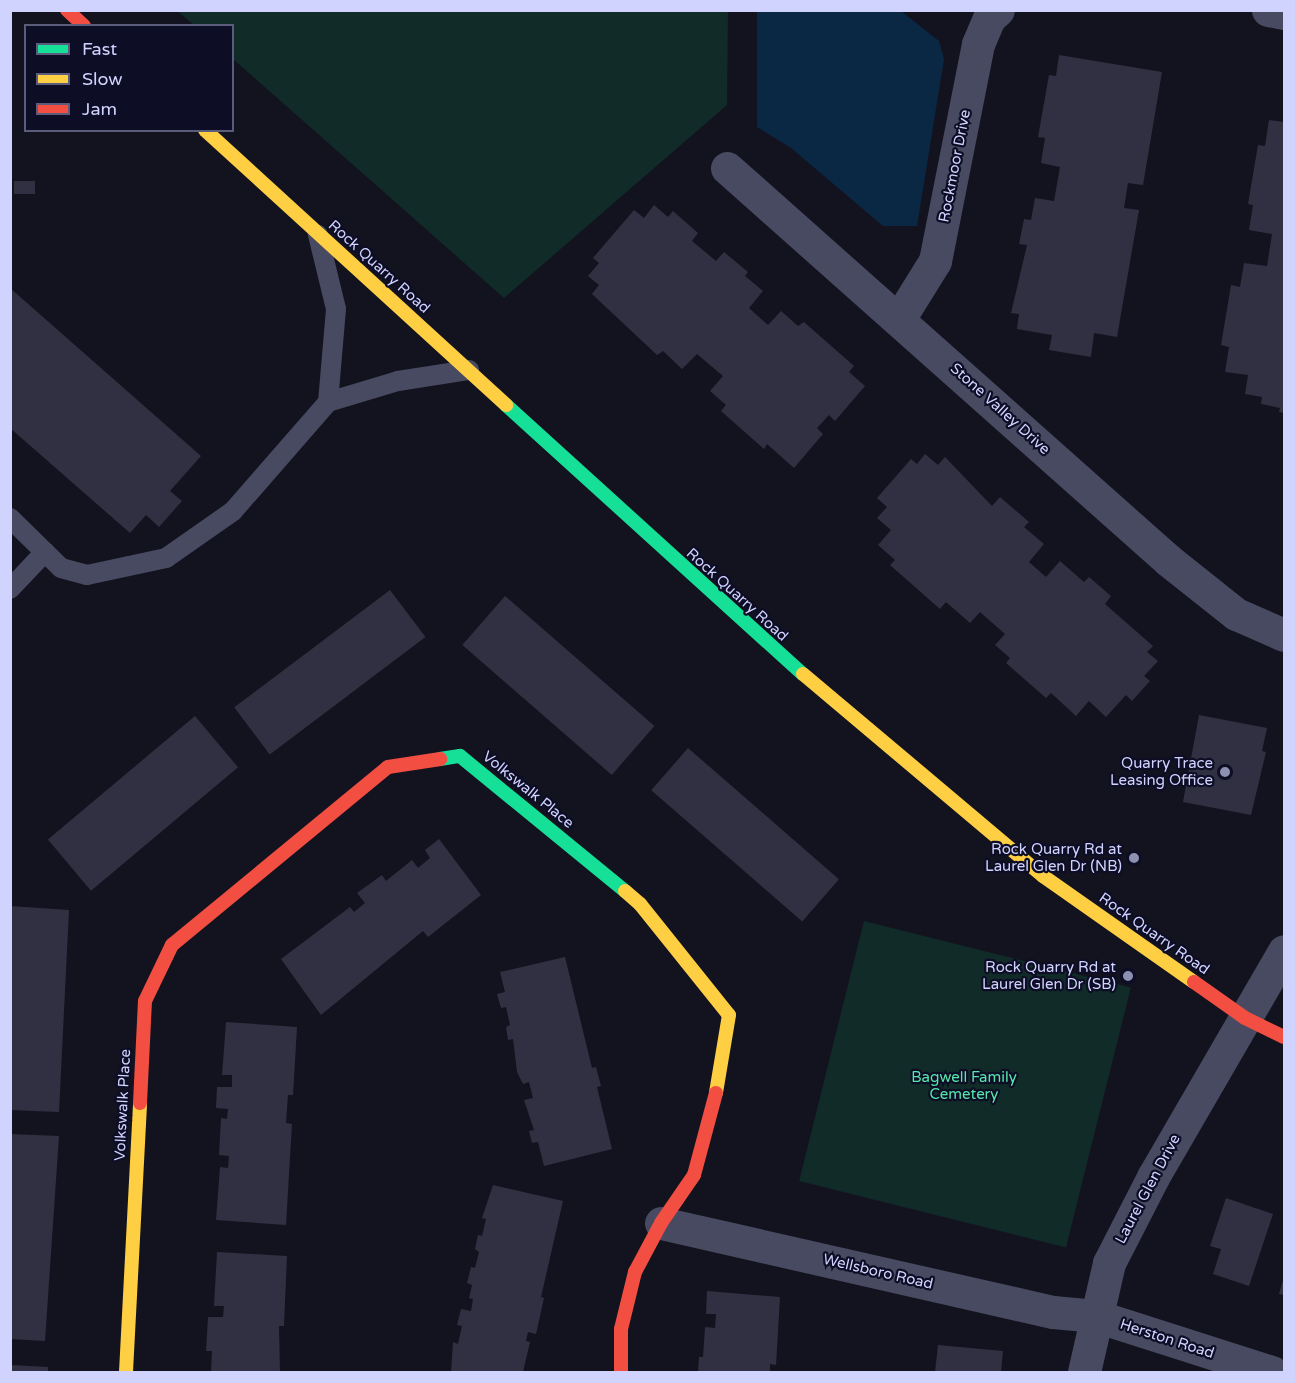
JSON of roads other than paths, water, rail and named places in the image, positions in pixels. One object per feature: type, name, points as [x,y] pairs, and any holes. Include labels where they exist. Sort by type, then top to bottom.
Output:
[{"type":"street","points":[[67,10],[82,24]]},
{"type":"street","name":"Rockmoor Drive","points":[[899,319],[935,261],[978,45],[989,18],[998,10]]},
{"type":"street","points":[[1268,10],[1284,13]]},
{"type":"street","name":"Rock Quarry Road","points":[[207,132],[291,206],[318,235],[469,370],[764,642],[1043,876],[1245,1018],[1284,1037]]},
{"type":"street","name":"Stone Valley Drive","points":[[727,168],[1168,560],[1236,614],[1284,635]]},
{"type":"street","name":"Volkswalk Place","points":[[126,1372],[144,1001],[172,945],[388,767],[460,756],[640,904],[729,1015],[716,1095],[694,1175],[661,1223],[635,1272],[621,1329],[621,1372]]},
{"type":"street","name":"Laurel Glen Drive","points":[[1084,1372],[1109,1263],[1153,1177],[1284,951]]},
{"type":"street","name":"Wellsboro Road","points":[[661,1223],[1053,1312],[1096,1316]]},
{"type":"street","name":"Herston Road","points":[[1096,1316],[1272,1372]]},
{"type":"lane","points":[[318,235],[336,309],[328,402]]},
{"type":"lane","points":[[10,518],[61,568],[87,575],[166,558],[233,510],[328,402],[398,381],[469,370]]},
{"type":"lane","points":[[10,589],[45,552]]},
{"type":"water","points":[[757,11],[901,11],[939,41],[944,59],[917,226],[883,226],[791,148],[757,127]]},
{"type":"place","name":"Quarry Trace Leasing Office","points":[[1225,772]]},
{"type":"place","name":"Rock Quarry Rd at Laurel Glen Dr (NB)","points":[[1134,858]]},
{"type":"place","name":"Rock Quarry Rd at Laurel Glen Dr (SB)","points":[[1128,976]]},
{"type":"park label","name":"Bagwell Family Cemetery","points":[[964,1086]]}]
